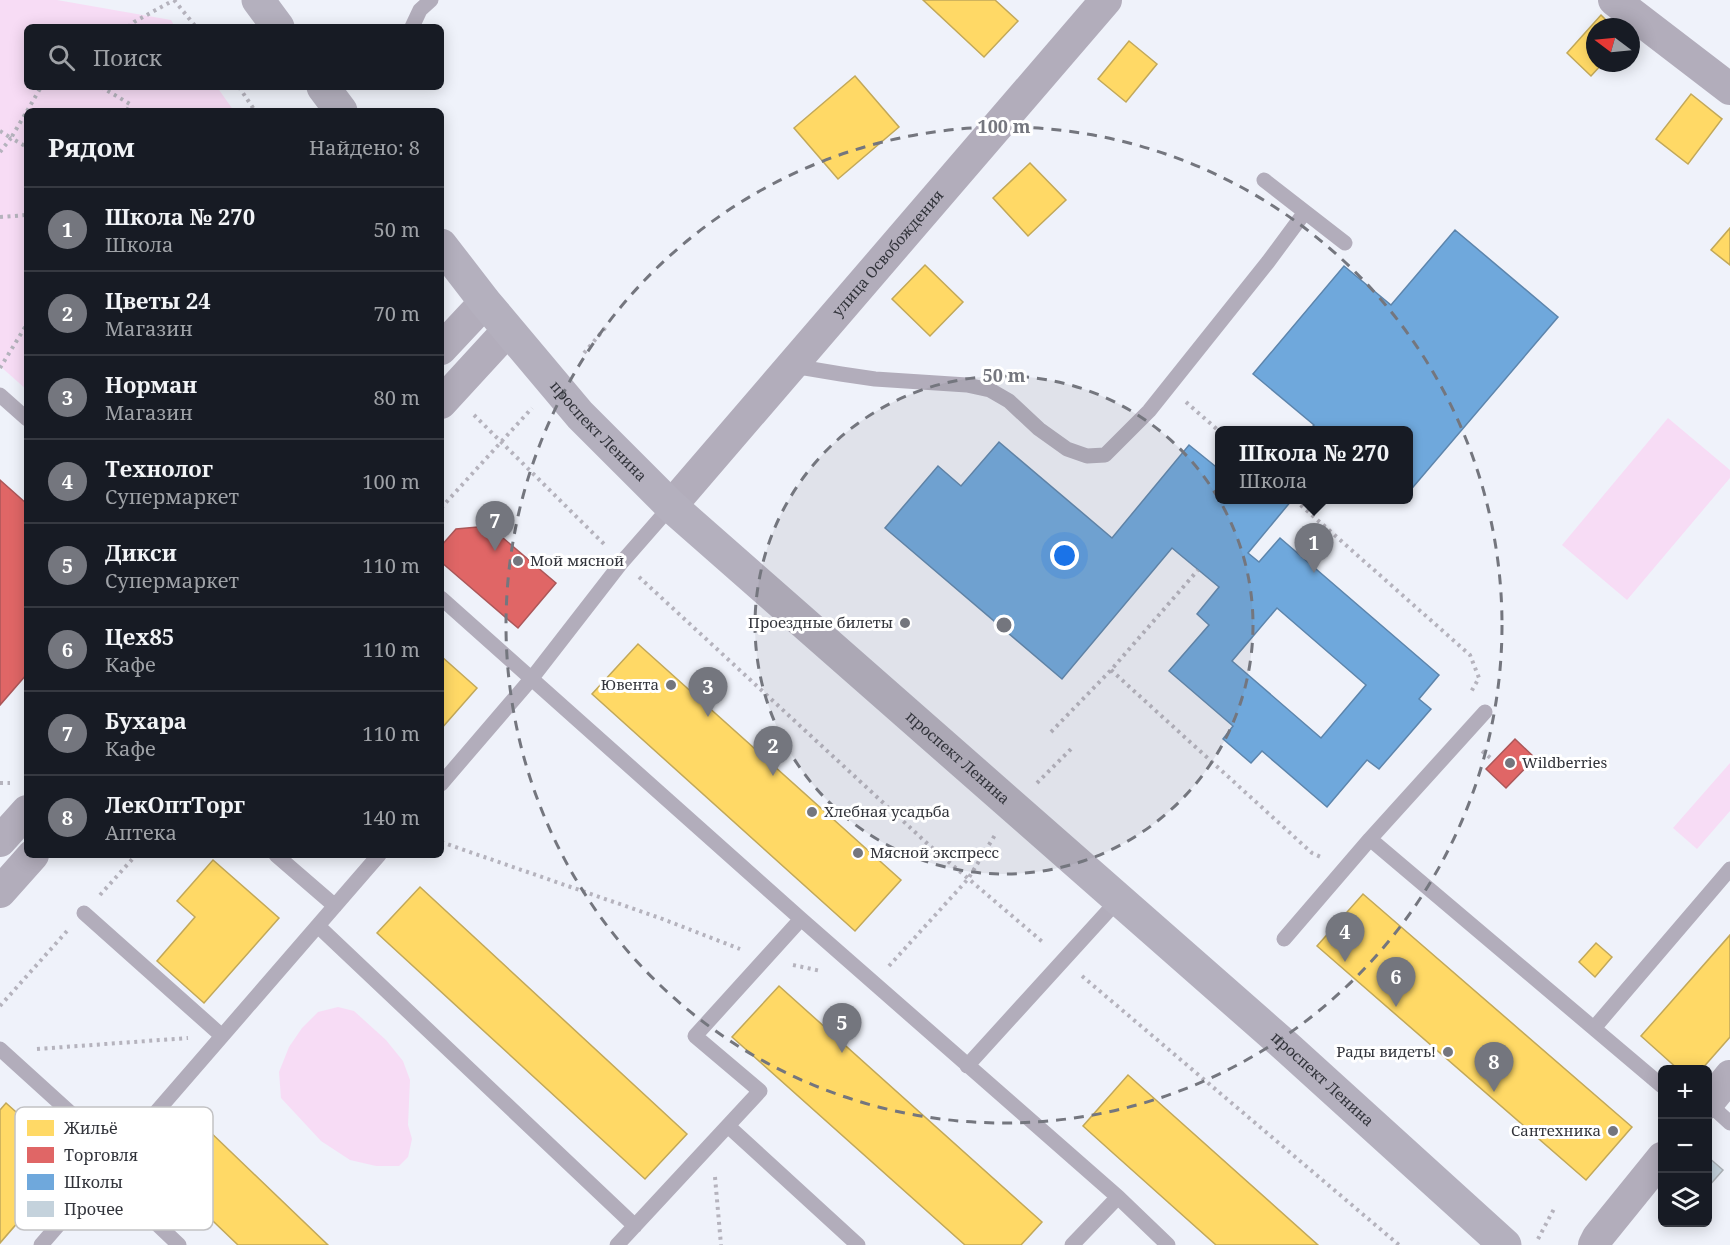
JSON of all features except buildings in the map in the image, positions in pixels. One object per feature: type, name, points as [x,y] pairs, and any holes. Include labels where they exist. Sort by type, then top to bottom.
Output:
[{"type":"main road","points":[[258,0],[276,24]]},
{"type":"main road","name":"проспект Ленина","points":[[444,249],[485,302],[580,415],[671,506],[1289,1049],[1501,1244]]},
{"type":"street","name":"улица Освобождения","points":[[671,506],[1106,0]]},
{"type":"street","points":[[1614,0],[1730,89]]},
{"type":"street","points":[[444,347],[485,302]]},
{"type":"street","points":[[456,407],[508,330]]},
{"type":"street","points":[[12,864],[24,822]]},
{"type":"street","points":[[1712,1098],[1730,1076]]},
{"type":"street","points":[[1594,1245],[1658,1163]]},
{"type":"lane","points":[[413,24],[420,10],[431,0]]},
{"type":"lane","points":[[1263,180],[1345,243]]},
{"type":"lane","points":[[795,360],[805,368],[841,374],[893,381],[967,384],[990,390],[1009,401],[1039,429],[1067,449],[1087,456],[1105,455],[1149,411],[1305,212]]},
{"type":"lane","points":[[0,395],[24,416]]},
{"type":"lane","points":[[444,781],[532,678],[622,562],[671,506]]},
{"type":"lane","points":[[444,601],[967,1066],[1118,1197],[1168,1245]]},
{"type":"lane","points":[[1284,939],[1370,839],[1485,712]]},
{"type":"lane","points":[[1370,839],[1658,1083]]},
{"type":"lane","points":[[279,858],[335,906]]},
{"type":"lane","points":[[160,1107],[376,858]]},
{"type":"lane","points":[[1594,1028],[1730,869]]},
{"type":"lane","points":[[967,1066],[1119,899]]},
{"type":"lane","points":[[84,913],[222,1036]]},
{"type":"lane","points":[[617,1245],[759,1091],[695,1036],[801,919]]},
{"type":"lane","points":[[318,926],[635,1226]]},
{"type":"lane","points":[[1,1051],[63,1107]]},
{"type":"lane","points":[[1712,1107],[1730,1123]]},
{"type":"lane","points":[[728,1126],[858,1245]]},
{"type":"lane","points":[[1072,1245],[1118,1197]]},
{"type":"lane","points":[[41,1245],[54,1230]]},
{"type":"lane","points":[[163,1230],[179,1245]]},
{"type":"path","points":[[132,24],[174,0],[193,24]]},
{"type":"path","points":[[29,108],[39,90]]},
{"type":"path","points":[[106,90],[130,104],[128,108]]},
{"type":"path","points":[[241,90],[253,108]]},
{"type":"path","points":[[0,152],[24,116]]},
{"type":"path","points":[[0,131],[24,145]]},
{"type":"path","points":[[0,217],[24,215]]},
{"type":"path","points":[[584,353],[606,327]]},
{"type":"path","points":[[0,368],[24,329]]},
{"type":"path","points":[[1168,386],[1215,428]]},
{"type":"path","points":[[444,505],[537,403]]},
{"type":"path","points":[[456,407],[501,442],[622,562],[930,846],[1399,1245]]},
{"type":"path","points":[[1300,504],[1470,655],[1479,678],[1468,698]]},
{"type":"path","points":[[1051,732],[1111,670],[1198,570]]},
{"type":"path","points":[[1111,670],[1312,853],[1324,858]]},
{"type":"path","points":[[444,843],[660,918],[747,951]]},
{"type":"path","points":[[1,1051],[222,1036]]},
{"type":"path","points":[[712,1143],[721,1245]]},
{"type":"path","points":[[1535,1245],[1555,1207]]},
{"type":"shaded area","points":[[0,0],[57,0],[171,20],[173,24],[24,24],[24,90],[219,90],[232,108],[24,108],[24,387],[0,366]]},
{"type":"shaded area","points":[[1668,418],[1730,470],[1730,478],[1627,600],[1562,545]]},
{"type":"shaded area","points":[[1730,763],[1730,811],[1697,849],[1673,828]]},
{"type":"shaded area","points":[[338,1007],[354,1011],[386,1040],[403,1061],[410,1080],[408,1125],[412,1139],[408,1157],[399,1166],[376,1166],[350,1160],[321,1141],[281,1098],[279,1072],[289,1047],[302,1028],[318,1012]]},
{"type":"place","name":"Бухара","points":[[495,551]]},
{"type":"place","name":"Мой мясной","points":[[518,561]]},
{"type":"place","name":"Школа № 270","points":[[1314,573]]},
{"type":"place","name":"Проездные билеты","points":[[905,623]]},
{"type":"place","name":"Ювента","points":[[671,685]]},
{"type":"place","name":"Норман","points":[[708,717]]},
{"type":"place","name":"Wildberries","points":[[1510,763]]},
{"type":"place","name":"Цветы 24","points":[[773,776]]},
{"type":"place","name":"Хлебная усадьба","points":[[812,812]]},
{"type":"place","name":"Мясной экспресс","points":[[858,853]]},
{"type":"place","name":"Технолог","points":[[1345,962]]},
{"type":"place","name":"Цех85","points":[[1396,1007]]},
{"type":"place","name":"Рады видеть!","points":[[1448,1052]]},
{"type":"place","name":"Дикси","points":[[842,1053]]},
{"type":"place","name":"ЛекОптТорг","points":[[1494,1092]]},
{"type":"place","name":"Сантехника","points":[[1613,1131]]}]
